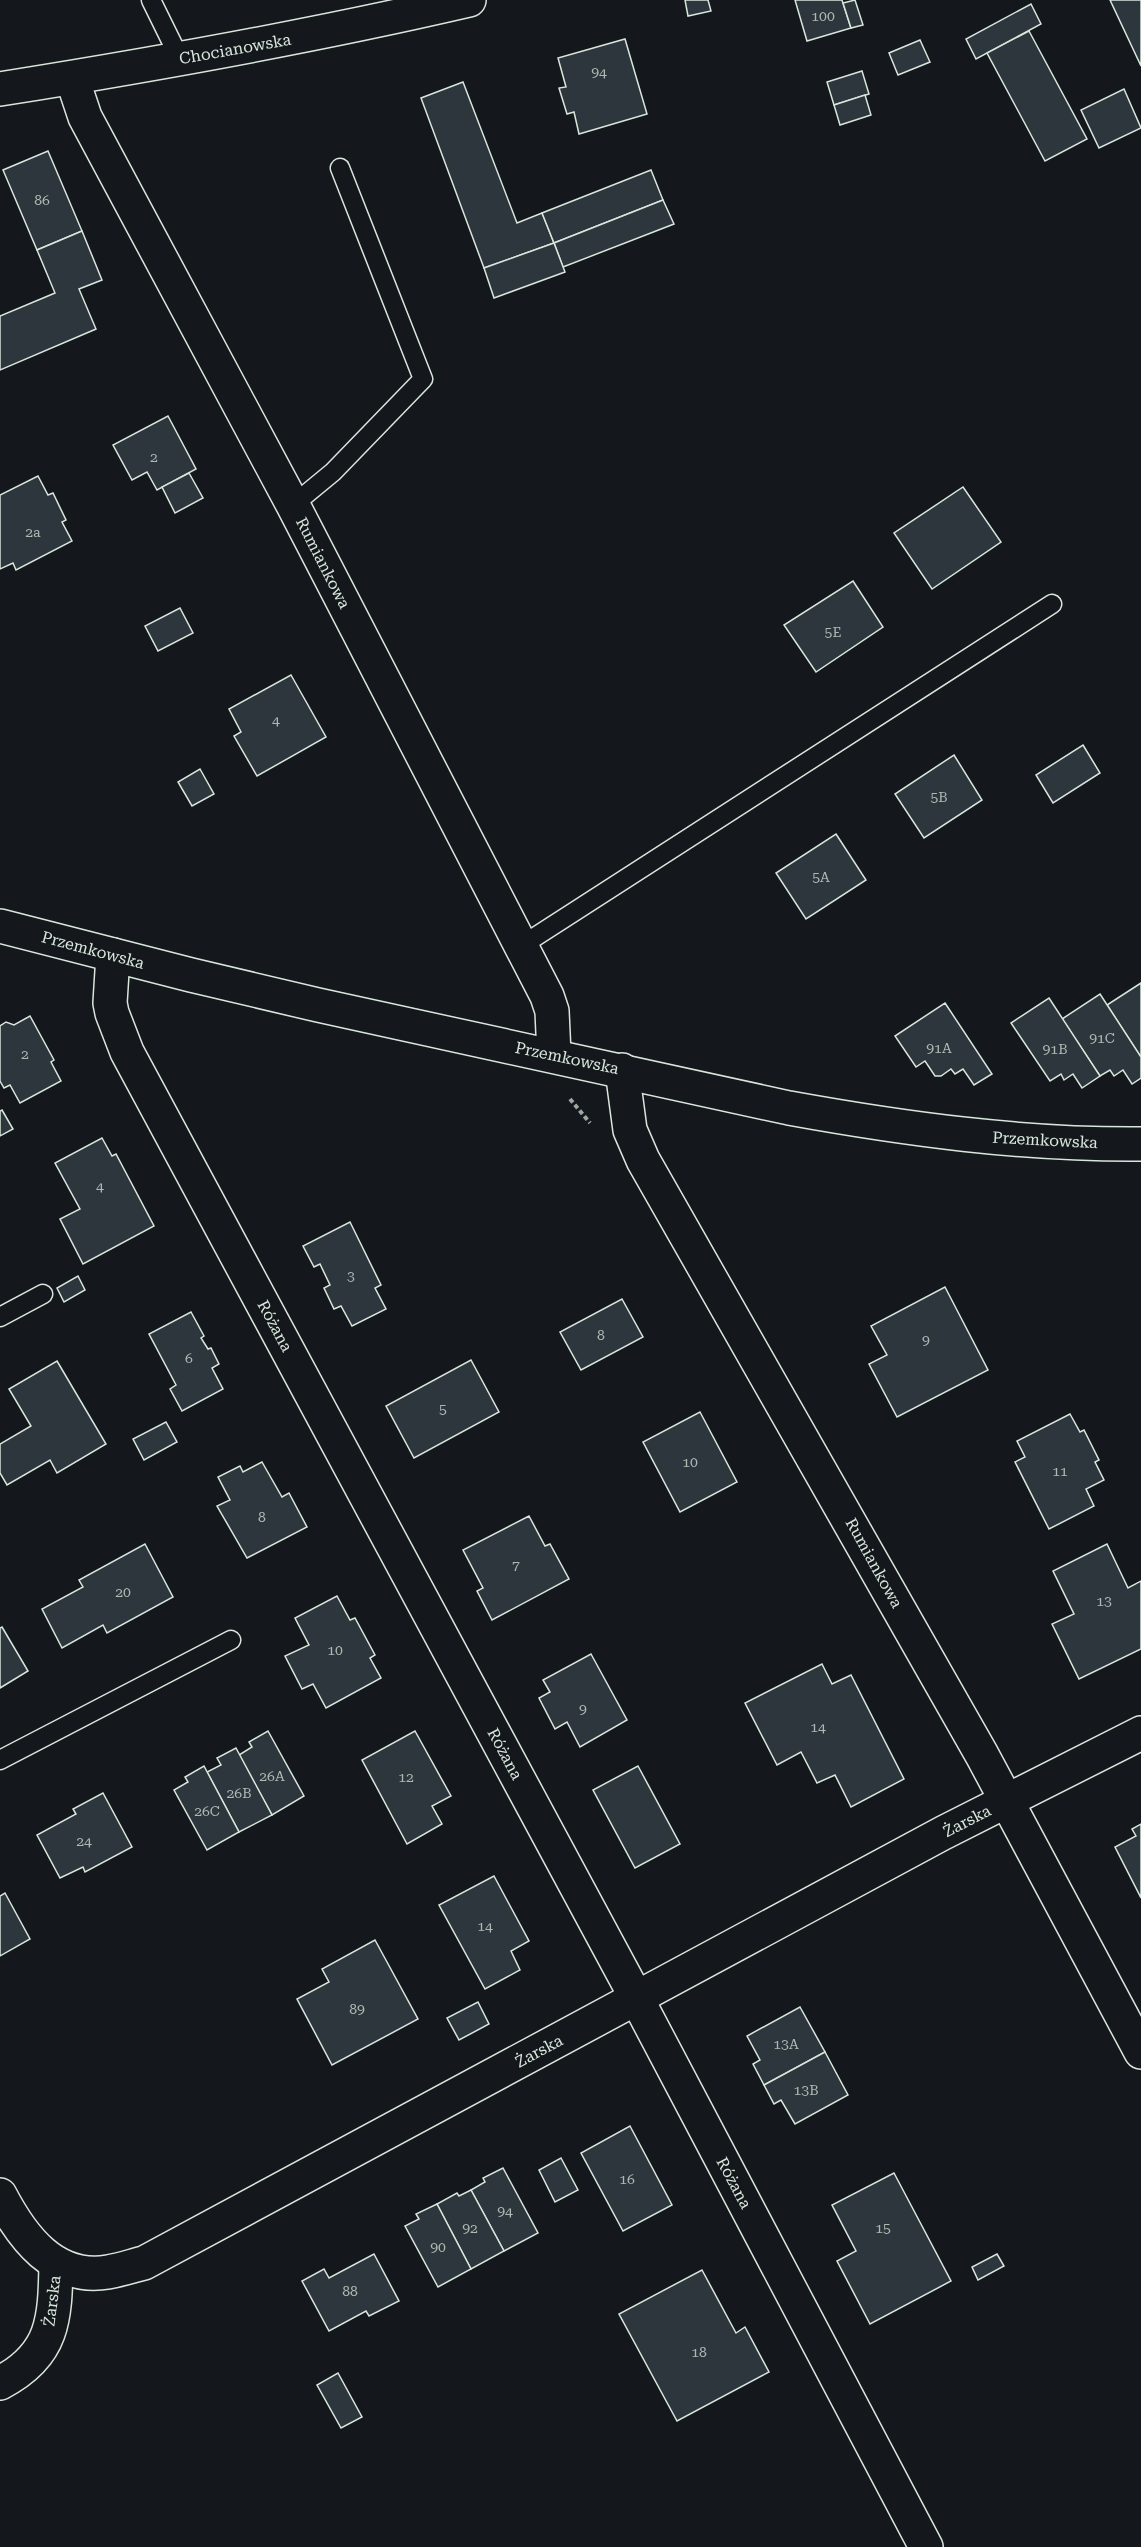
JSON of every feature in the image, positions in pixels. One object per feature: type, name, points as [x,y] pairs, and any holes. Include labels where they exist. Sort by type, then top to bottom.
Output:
[{"type":"street","name":"Chocianowska","points":[[0,89],[347,28],[469,0]]},
{"type":"street","name":"Rumiankowa","points":[[72,78],[85,117],[293,505],[547,996],[552,1011],[554,1055]]},
{"type":"street","name":"Przemkowska","points":[[0,926],[318,1005],[789,1108],[854,1120],[977,1136],[1056,1143],[1141,1144]]},
{"type":"street","name":"Różana","points":[[113,955],[110,1003],[112,1014],[128,1052],[637,1999],[926,2547]]},
{"type":"street","name":"Rumiankowa","points":[[622,1070],[630,1130],[643,1160],[850,1519],[1141,2052]]},
{"type":"street","name":"Żarska","points":[[0,2383],[14,2376],[35,2358],[51,2330],[56,2299],[56,2264],[82,2273],[107,2272],[144,2263],[1006,1801],[1141,1733]]},
{"type":"street","points":[[0,2195],[22,2234],[35,2249],[56,2264]]},
{"type":"lane","points":[[151,0],[180,59]]},
{"type":"lane","points":[[293,505],[333,472],[423,379],[340,168]]},
{"type":"lane","points":[[521,946],[1052,604]]},
{"type":"lane","points":[[0,1317],[43,1294]]},
{"type":"lane","points":[[0,1760],[231,1640]]},
{"type":"building","points":[[685,0],[708,0],[711,11],[688,16]]},
{"type":"building","points":[[795,0],[842,0],[851,28],[807,41]]},
{"type":"building","points":[[855,0],[863,25],[851,28],[843,3]]},
{"type":"building","points":[[1110,0],[1141,0],[1141,66]]},
{"type":"building","points":[[1031,4],[1041,24],[976,59],[966,39]]},
{"type":"building","points":[[1029,31],[1087,139],[1045,161],[987,53]]},
{"type":"building","points":[[625,39],[647,114],[579,134],[574,112],[567,114],[559,88],[566,87],[558,58]]},
{"type":"building","points":[[920,40],[930,62],[898,75],[889,53]]},
{"type":"building","points":[[862,71],[869,94],[834,105],[827,82]]},
{"type":"building","points":[[463,82],[517,223],[542,213],[554,243],[484,268],[421,98]]},
{"type":"building","points":[[1124,89],[1141,128],[1099,148],[1081,110]]},
{"type":"building","points":[[865,95],[871,115],[840,125],[834,105]]},
{"type":"building","points":[[48,151],[82,231],[37,250],[3,170]]},
{"type":"building","points":[[651,170],[663,200],[554,243],[542,213]]},
{"type":"building","points":[[663,200],[674,224],[563,267],[554,243]]},
{"type":"building","points":[[82,231],[102,280],[79,289],[96,329],[0,370],[0,316],[55,293],[37,250]]},
{"type":"building","points":[[554,243],[565,272],[494,298],[484,268]]},
{"type":"building","points":[[168,416],[196,469],[157,490],[147,472],[132,480],[113,445]]},
{"type":"building","points":[[189,473],[203,498],[175,513],[162,487]]},
{"type":"building","points":[[38,476],[48,495],[53,493],[66,520],[62,522],[72,541],[16,570],[13,563],[0,569],[0,495]]},
{"type":"building","points":[[963,487],[1001,542],[932,589],[894,533]]},
{"type":"building","points":[[853,581],[883,627],[816,672],[784,625]]},
{"type":"building","points":[[180,608],[193,633],[158,651],[145,626]]},
{"type":"building","points":[[291,675],[326,737],[257,776],[234,736],[241,732],[229,709]]},
{"type":"building","points":[[1083,745],[1100,773],[1053,803],[1036,775]]},
{"type":"building","points":[[954,755],[982,800],[924,838],[895,794]]},
{"type":"building","points":[[200,769],[214,794],[192,806],[178,782]]},
{"type":"building","points":[[836,834],[866,880],[806,919],[776,873]]},
{"type":"building","points":[[1141,983],[1141,1057],[1107,1005]]},
{"type":"building","points":[[1100,994],[1141,1057],[1141,1078],[1132,1084],[1123,1070],[1114,1076],[1110,1070],[1100,1076],[1062,1019]]},
{"type":"building","points":[[1049,998],[1100,1076],[1082,1088],[1073,1074],[1064,1080],[1061,1074],[1050,1081],[1011,1023]]},
{"type":"building","points":[[945,1003],[992,1074],[974,1085],[963,1069],[955,1074],[951,1069],[941,1076],[935,1076],[925,1061],[916,1067],[895,1036]]},
{"type":"building","points":[[30,1016],[54,1060],[51,1062],[61,1081],[20,1103],[10,1085],[4,1088],[0,1081],[0,1026],[6,1022],[14,1025]]},
{"type":"building","points":[[2,1110],[13,1129],[0,1136],[0,1111]]},
{"type":"building","points":[[102,1138],[112,1156],[116,1154],[154,1226],[83,1264],[60,1219],[80,1209],[55,1163]]},
{"type":"building","points":[[350,1222],[381,1285],[375,1288],[386,1309],[352,1326],[341,1306],[334,1309],[324,1288],[330,1285],[320,1264],[314,1267],[303,1246]]},
{"type":"building","points":[[78,1276],[85,1290],[64,1302],[57,1288]]},
{"type":"building","points":[[945,1287],[988,1370],[897,1417],[869,1364],[887,1355],[871,1326]]},
{"type":"building","points":[[622,1299],[643,1337],[581,1370],[560,1332]]},
{"type":"building","points":[[191,1312],[204,1336],[201,1338],[208,1349],[211,1348],[219,1364],[212,1368],[223,1389],[182,1411],[170,1389],[176,1385],[149,1334]]},
{"type":"building","points":[[471,1360],[499,1412],[414,1458],[386,1406]]},
{"type":"building","points":[[57,1361],[106,1444],[57,1473],[50,1460],[7,1485],[0,1473],[0,1444],[31,1426],[9,1389]]},
{"type":"building","points":[[700,1412],[737,1482],[680,1512],[643,1442]]},
{"type":"building","points":[[1070,1414],[1080,1432],[1084,1430],[1099,1460],[1095,1462],[1104,1480],[1086,1489],[1094,1506],[1049,1529],[1015,1462],[1025,1457],[1017,1441]]},
{"type":"building","points":[[166,1422],[177,1442],[144,1460],[133,1439]]},
{"type":"building","points":[[262,1462],[282,1497],[289,1493],[307,1527],[247,1558],[217,1506],[230,1500],[218,1477],[240,1466],[243,1472]]},
{"type":"building","points":[[529,1516],[545,1546],[550,1544],[569,1579],[492,1620],[477,1591],[483,1588],[463,1550]]},
{"type":"building","points":[[145,1544],[173,1597],[107,1633],[103,1625],[62,1648],[42,1609],[83,1587],[79,1580]]},
{"type":"building","points":[[1107,1544],[1128,1588],[1141,1581],[1141,1649],[1079,1679],[1052,1624],[1074,1614],[1053,1571]]},
{"type":"building","points":[[337,1596],[350,1620],[355,1618],[375,1655],[370,1658],[381,1678],[326,1708],[313,1684],[302,1689],[285,1656],[309,1645],[295,1618]]},
{"type":"building","points":[[2,1627],[28,1671],[0,1688],[0,1628]]},
{"type":"building","points":[[591,1654],[627,1720],[580,1747],[567,1722],[555,1729],[539,1698],[550,1692],[543,1680]]},
{"type":"building","points":[[822,1664],[832,1684],[851,1675],[904,1779],[851,1807],[835,1775],[817,1783],[801,1752],[777,1765],[745,1703]]},
{"type":"building","points":[[268,1731],[304,1796],[272,1815],[239,1755],[252,1747],[249,1742]]},
{"type":"building","points":[[415,1731],[451,1796],[432,1806],[442,1824],[407,1844],[362,1760]]},
{"type":"building","points":[[236,1748],[272,1815],[239,1832],[207,1772],[221,1765],[217,1758]]},
{"type":"building","points":[[204,1766],[239,1832],[207,1850],[174,1790],[188,1782],[185,1777]]},
{"type":"building","points":[[638,1766],[680,1844],[635,1868],[593,1790]]},
{"type":"building","points":[[103,1793],[132,1847],[85,1872],[83,1867],[60,1878],[37,1835],[76,1814],[73,1809]]},
{"type":"building","points":[[1141,1824],[1141,1898],[1115,1847],[1136,1836],[1132,1829]]},
{"type":"building","points":[[494,1876],[529,1941],[511,1951],[520,1970],[485,1989],[439,1905]]},
{"type":"building","points":[[5,1893],[30,1939],[0,1956],[0,1896]]},
{"type":"building","points":[[375,1940],[418,2019],[332,2065],[297,1999],[329,1982],[322,1969]]},
{"type":"building","points":[[478,2002],[489,2024],[459,2040],[447,2018]]},
{"type":"building","points":[[800,2007],[825,2052],[764,2085],[753,2064],[760,2060],[747,2036]]},
{"type":"building","points":[[825,2052],[848,2095],[795,2124],[781,2100],[774,2104],[764,2085]]},
{"type":"building","points":[[630,2126],[672,2205],[623,2231],[581,2153]]},
{"type":"building","points":[[561,2158],[578,2190],[555,2202],[539,2170]]},
{"type":"building","points":[[503,2168],[538,2233],[504,2251],[471,2190],[485,2182],[483,2178]]},
{"type":"building","points":[[894,2173],[951,2281],[870,2324],[837,2261],[856,2251],[832,2205]]},
{"type":"building","points":[[471,2190],[504,2251],[471,2269],[437,2204],[457,2193],[459,2196]]},
{"type":"building","points":[[437,2204],[471,2269],[438,2287],[405,2226],[419,2219],[416,2214]]},
{"type":"building","points":[[374,2254],[399,2301],[369,2316],[366,2311],[329,2331],[302,2281],[324,2269],[329,2278]]},
{"type":"building","points":[[997,2254],[1004,2266],[978,2280],[972,2267]]},
{"type":"building","points":[[702,2270],[736,2333],[745,2327],[769,2372],[677,2421],[619,2314]]},
{"type":"building","points":[[338,2373],[362,2417],[341,2428],[317,2385]]}]
